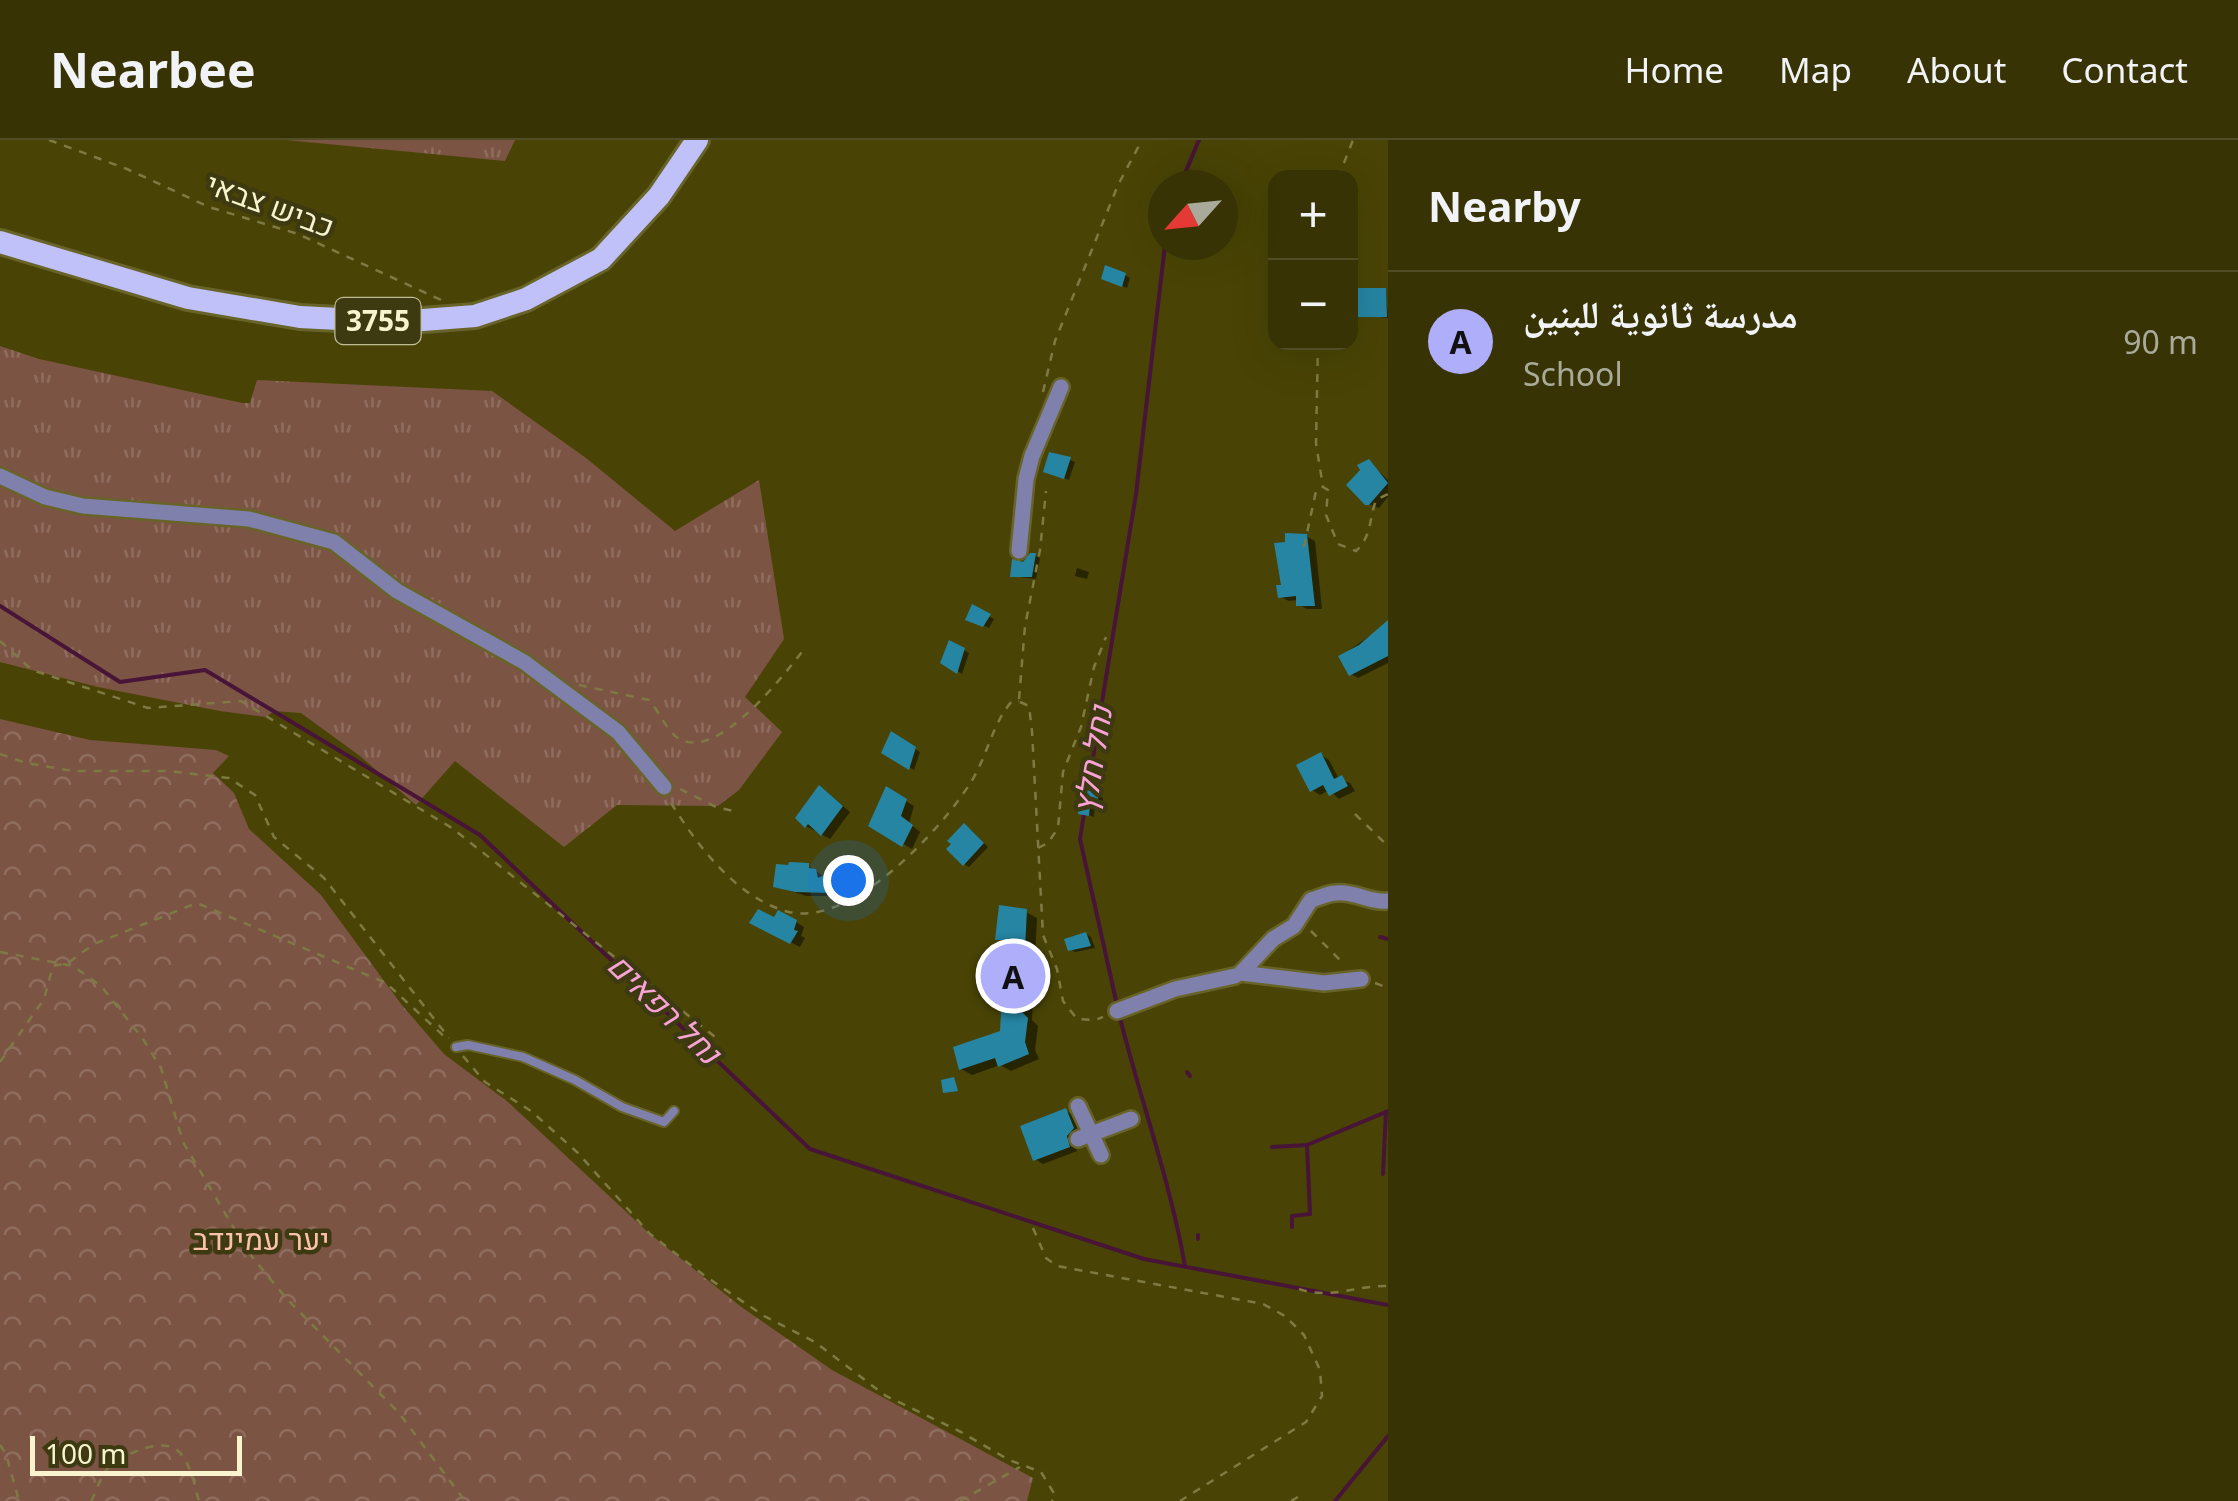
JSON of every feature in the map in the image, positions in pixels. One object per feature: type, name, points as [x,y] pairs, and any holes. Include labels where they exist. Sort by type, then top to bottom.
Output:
[{"type":"main road","name":"3755","points":[[0,242],[188,298],[300,317],[397,322],[475,316],[526,300],[600,258],[659,196],[697,140]]},
{"type":"street","points":[[1019,551],[1026,480],[1044,424],[1062,387]]},
{"type":"street","points":[[0,476],[45,497],[83,506],[249,519],[334,542],[397,591],[524,662],[618,732],[664,787]]},
{"type":"street","points":[[1364,981],[1324,983],[1241,973],[1273,939],[1298,921],[1311,900],[1335,893],[1388,901]]},
{"type":"street","points":[[1117,1011],[1175,989],[1235,976]]},
{"type":"street","points":[[1078,1106],[1085,1136],[1101,1154]]},
{"type":"street","points":[[1085,1136],[1131,1119]]},
{"type":"lane","points":[[456,1047],[468,1045],[523,1058],[575,1080],[622,1107],[664,1122],[674,1111]]},
{"type":"path","name":"כביש צבאי","points":[[49,140],[127,169],[209,207],[298,234],[440,299]]},
{"type":"path","points":[[1044,424],[1042,395],[1048,358],[1118,185],[1142,140]]},
{"type":"path","points":[[1341,170],[1354,140]]},
{"type":"path","points":[[1318,350],[1316,443],[1323,486],[1328,490],[1326,515],[1332,536],[1346,550],[1356,551],[1369,534],[1376,500],[1388,494]]},
{"type":"path","points":[[1304,547],[1316,491],[1323,486]]},
{"type":"path","points":[[1019,701],[1025,626],[1040,550],[1046,490]]},
{"type":"path","points":[[1037,849],[1048,843],[1058,828],[1063,772],[1081,727],[1094,667],[1106,637]]},
{"type":"path","points":[[0,641],[32,670],[148,708],[241,701],[452,828],[719,1040]]},
{"type":"path","points":[[552,683],[589,685],[649,700],[675,737],[687,742],[718,736],[730,728],[753,708],[806,647]]},
{"type":"path","points":[[664,787],[694,839],[738,883],[788,912],[812,912],[841,904],[906,862],[970,784],[992,742],[1001,714],[1012,701],[1019,701],[1028,706],[1032,731],[1042,935],[1056,969],[1063,1001],[1077,1019],[1095,1020],[1117,1011]]},
{"type":"path","points":[[0,754],[74,771],[229,778],[255,795],[274,837],[324,878],[485,1082],[531,1111],[578,1153],[650,1234],[764,1316],[815,1342],[886,1396],[1041,1472],[1055,1495],[1052,1501]]},
{"type":"path","points":[[664,787],[680,789],[707,804],[734,811]]},
{"type":"path","points":[[1355,814],[1388,846]]},
{"type":"path","points":[[0,1062],[44,999],[53,966],[94,944],[197,903],[386,983],[456,1047]]},
{"type":"path","points":[[1298,921],[1364,981],[1388,988]]},
{"type":"path","points":[[0,952],[73,966],[100,986],[144,1039],[161,1068],[183,1142],[248,1252],[286,1298],[400,1413],[465,1501]]},
{"type":"path","points":[[1033,1228],[1046,1258],[1057,1266],[1262,1304],[1285,1316],[1304,1335],[1320,1370],[1322,1396],[1306,1422],[1180,1501]]},
{"type":"path","points":[[1299,1290],[1324,1296],[1388,1286]]},
{"type":"path","points":[[0,1445],[19,1501]]},
{"type":"path","points":[[91,1501],[107,1468],[137,1451],[162,1445],[178,1451],[188,1465],[200,1501]]},
{"type":"path","points":[[960,1501],[1023,1465]]},
{"type":"path","points":[[1291,1501],[1303,1494]]},
{"type":"green space","points":[[286,140],[515,140],[505,161]]},
{"type":"green space","points":[[0,346],[39,359],[242,403],[250,403],[257,380],[492,391],[586,458],[675,531],[759,480],[784,639],[745,697],[782,732],[739,790],[718,806],[617,805],[564,847],[455,761],[416,805],[360,756],[301,713],[274,711],[266,717],[220,711],[98,687],[0,662]]},
{"type":"green space","name":"יער עמינדב","points":[[0,719],[90,740],[216,750],[229,756],[213,773],[234,793],[249,829],[321,895],[401,1004],[444,1054],[508,1102],[650,1234],[740,1306],[832,1370],[1033,1478],[1027,1501],[0,1501]]},
{"type":"building","points":[[1105,265],[1126,273],[1122,287],[1101,279]]},
{"type":"building","points":[[1358,288],[1386,288],[1387,317],[1358,317]]},
{"type":"building","points":[[1049,452],[1071,457],[1064,479],[1043,472]]},
{"type":"building","points":[[1369,459],[1388,483],[1365,505],[1346,485],[1360,470],[1357,465]]},
{"type":"building","points":[[1285,533],[1307,534],[1315,606],[1296,606],[1296,596],[1278,598],[1276,585],[1281,585],[1274,543],[1285,542]]},
{"type":"building","points":[[1030,553],[1036,553],[1032,577],[1010,577],[1012,559],[1023,562]]},
{"type":"building","points":[[972,604],[991,614],[983,627],[965,620]]},
{"type":"building","points":[[1388,620],[1388,656],[1349,676],[1338,656],[1359,645]]},
{"type":"building","points":[[949,640],[965,648],[957,674],[940,663]]},
{"type":"building","points":[[891,731],[916,747],[909,770],[881,753]]},
{"type":"building","points":[[1321,752],[1334,779],[1342,775],[1348,786],[1329,796],[1323,785],[1310,792],[1296,765]]},
{"type":"building","points":[[819,785],[843,806],[821,836],[795,818]]},
{"type":"building","points":[[886,786],[907,799],[901,816],[913,825],[902,847],[868,826]]},
{"type":"building","points":[[1080,789],[1098,792],[1098,805],[1090,804],[1089,816],[1078,814]]},
{"type":"building","points":[[964,823],[984,843],[963,866],[946,849],[951,844],[947,841]]},
{"type":"building","points":[[809,863],[818,878],[832,871],[831,893],[773,887],[776,864]]},
{"type":"building","points":[[999,905],[1027,909],[1022,1012],[1028,1018],[1025,1042],[1029,1054],[998,1067],[995,1058],[959,1070],[953,1047],[1000,1031],[1005,940],[995,940]]},
{"type":"building","points":[[758,909],[774,917],[778,910],[797,920],[794,930],[798,931],[790,944],[749,923]]},
{"type":"building","points":[[1086,932],[1091,946],[1068,951],[1064,939]]},
{"type":"building","points":[[954,1077],[958,1091],[943,1093],[941,1080]]},
{"type":"building","points":[[1066,1108],[1074,1128],[1067,1136],[1070,1147],[1033,1161],[1020,1126]]},
{"type":"waterway","name":"נחל חלץ","points":[[1186,170],[1199,140]]},
{"type":"waterway","name":"נחל חלץ","points":[[1087,794],[1136,494],[1163,260]]},
{"type":"waterway","name":"נחל רפאים","points":[[0,606],[120,682],[205,670],[480,835],[810,1149],[1144,1259],[1388,1305]]},
{"type":"waterway","name":"נחל חלץ","points":[[1084,814],[1080,839],[1117,1005]]},
{"type":"waterway","points":[[1380,937],[1388,939]]},
{"type":"waterway","name":"נחל חלץ","points":[[1119,1014],[1185,1266]]},
{"type":"waterway","points":[[1187,1072],[1190,1076]]},
{"type":"waterway","points":[[1272,1147],[1307,1145],[1388,1111]]},
{"type":"waterway","points":[[1383,1174],[1386,1112]]},
{"type":"waterway","points":[[1292,1227],[1292,1216],[1310,1214],[1307,1145]]},
{"type":"waterway","name":"נחל רפאים","points":[[1335,1501],[1388,1436]]},
{"type":"place","name":"مدرسة ثانوية للبنين","points":[[1013,976]]}]
